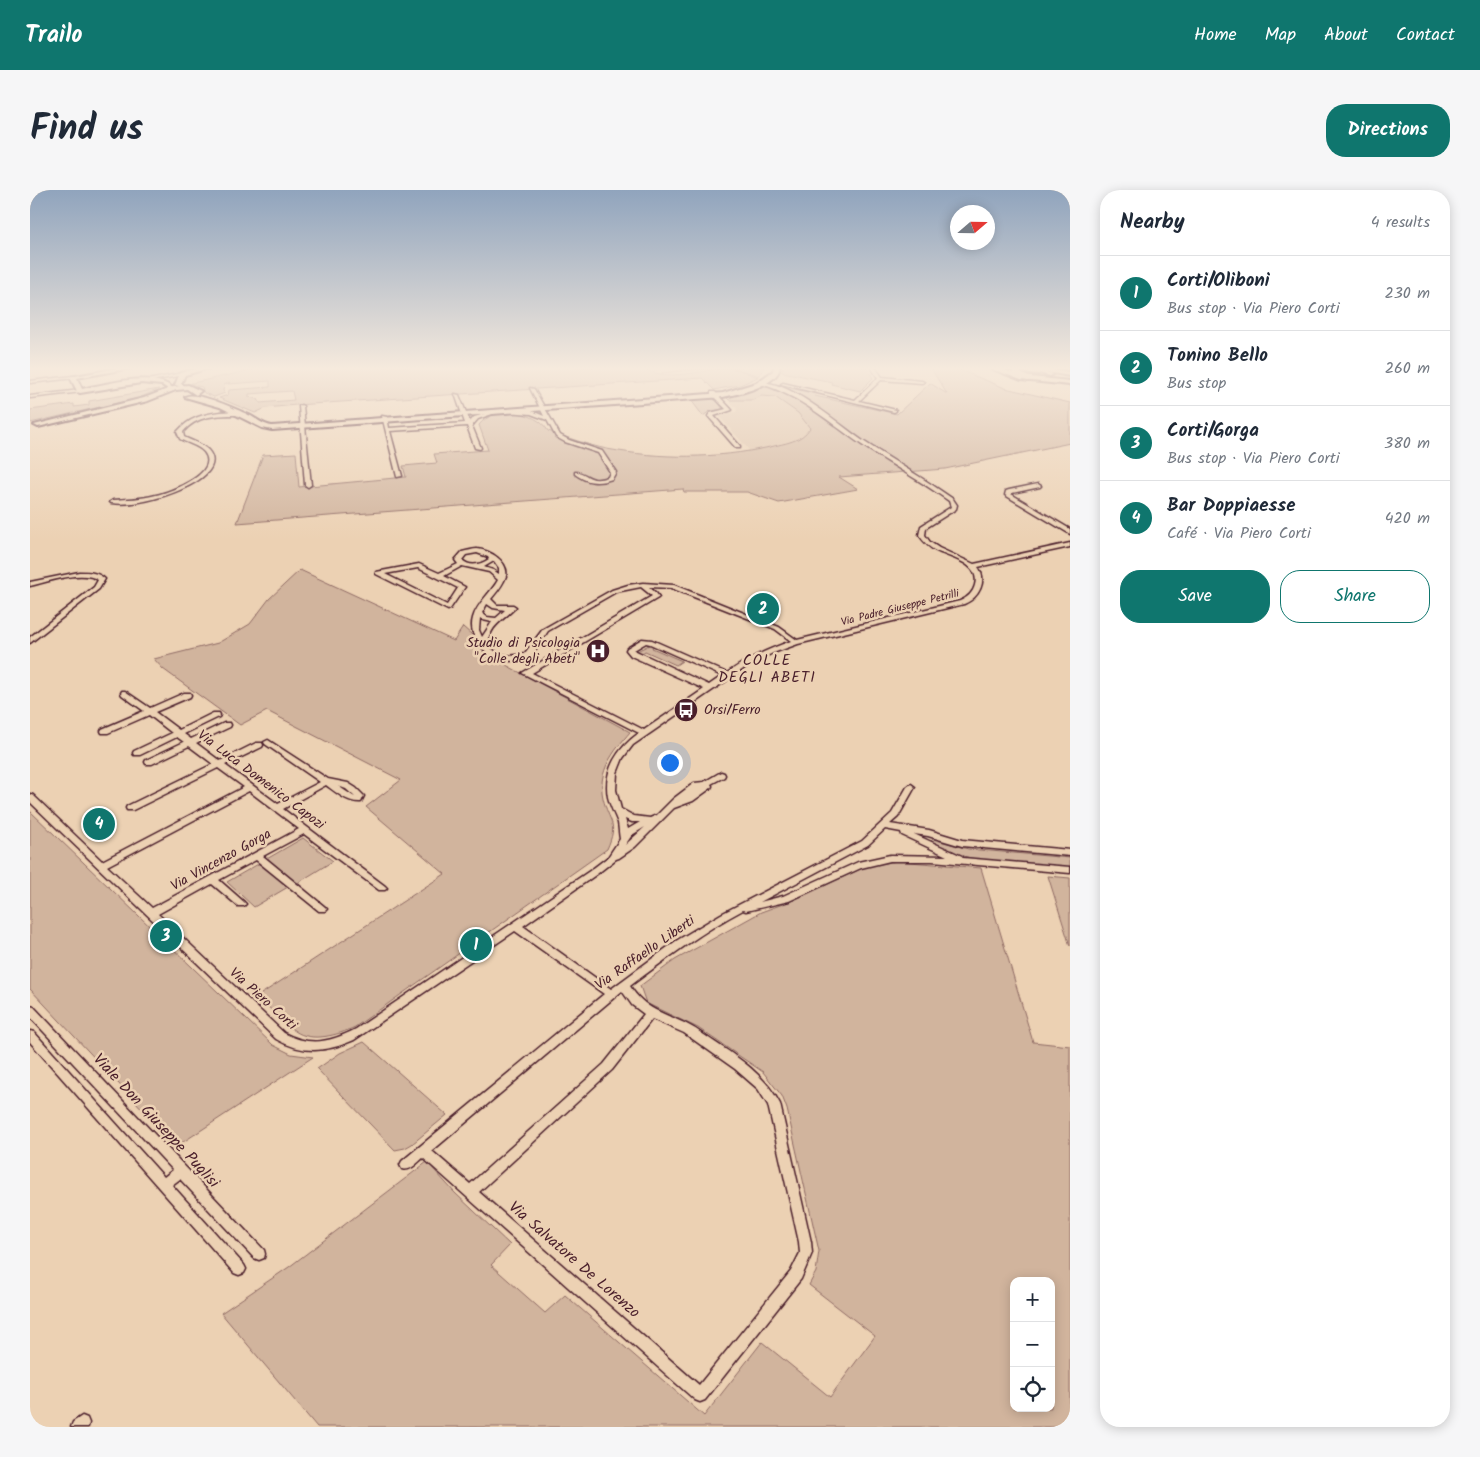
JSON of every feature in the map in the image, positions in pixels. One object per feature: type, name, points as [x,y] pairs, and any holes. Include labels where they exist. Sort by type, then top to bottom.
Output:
[{"type":"main road","points":[[30,427],[38,425]]},
{"type":"main road","points":[[259,425],[264,427],[293,425]]},
{"type":"street","points":[[113,502],[155,497],[175,491],[188,485],[204,473],[210,463],[208,454],[182,438],[180,432],[185,425]]},
{"type":"street","points":[[302,425],[308,485]]},
{"type":"street","points":[[386,425],[399,476]]},
{"type":"street","points":[[551,425],[558,436],[600,452],[613,472],[610,478],[597,481],[587,480],[577,473]]},
{"type":"street","points":[[719,425],[738,447]]},
{"type":"street","points":[[837,425],[855,438],[905,468],[950,500],[954,505],[951,511],[924,527],[922,531],[923,539],[935,549],[974,566],[1070,545]]},
{"type":"street","points":[[388,430],[469,426],[478,448]]},
{"type":"street","points":[[1038,486],[1011,491],[1007,494],[1070,532]]},
{"type":"street","points":[[501,579],[491,571],[462,564],[458,560],[459,557],[464,553],[478,551],[491,556],[500,564],[503,571],[501,579],[488,601],[478,613],[475,620],[475,628],[478,637],[492,653],[503,658],[528,655],[545,630],[614,591],[643,586],[672,586],[777,628],[796,642]]},
{"type":"street","points":[[475,567],[490,562],[493,558],[491,556]]},
{"type":"street","points":[[439,576],[462,564]]},
{"type":"street","points":[[419,566],[439,576],[462,587],[448,608],[378,573],[419,566]]},
{"type":"street","name":"Via Padre Giuseppe Petrilli","points":[[796,642],[962,603],[972,598],[981,579],[974,566]]},
{"type":"street","points":[[30,584],[84,574],[98,575],[102,579],[96,588],[30,641]]},
{"type":"street","points":[[643,586],[656,597],[526,673],[645,733]]},
{"type":"street","points":[[485,645],[485,635],[514,606],[498,608],[488,601]]},
{"type":"street","points":[[488,601],[499,619]]},
{"type":"street","points":[[478,613],[485,619],[499,619]]},
{"type":"street","points":[[710,688],[634,654],[630,650],[643,642],[652,642],[728,676]]},
{"type":"street","points":[[624,838],[625,829],[616,810],[610,785],[615,763],[630,743],[759,656],[796,642]]},
{"type":"street","name":"Via Luca Domenico Capozi","points":[[125,693],[382,888]]},
{"type":"street","points":[[105,731],[187,694]]},
{"type":"street","points":[[137,753],[216,714]]},
{"type":"street","points":[[149,762],[227,725]]},
{"type":"street","points":[[130,808],[264,744],[326,782],[276,809]]},
{"type":"street","name":"Via Piero Corti","points":[[30,797],[280,1036],[291,1043],[305,1046],[329,1045],[353,1036],[632,845],[659,817],[671,808],[690,799],[708,786],[706,784],[721,775]]},
{"type":"street","name":"Via Raffaello Liberti","points":[[406,1165],[611,994],[680,944],[736,910],[865,843],[901,807],[911,787]]},
{"type":"street","points":[[101,865],[249,788]]},
{"type":"street","points":[[616,810],[626,817],[638,820],[659,817]]},
{"type":"street","name":"Via Piero Corti","points":[[611,859],[624,838],[639,826],[659,817]]},
{"type":"street","points":[[884,826],[929,833],[962,844],[1069,853]]},
{"type":"street","points":[[884,826],[930,844],[959,858],[960,861]]},
{"type":"street","name":"Via Vincenzo Gorga","points":[[152,913],[304,830]]},
{"type":"street","points":[[257,856],[322,909]]},
{"type":"street","points":[[736,910],[786,899],[852,868],[873,861],[913,858],[1070,870]]},
{"type":"street","points":[[213,880],[241,904]]},
{"type":"street","points":[[516,926],[611,994]]},
{"type":"street","points":[[470,1192],[608,1067],[650,1014],[634,1002],[624,985]]},
{"type":"street","name":"Viale Don Giuseppe Puglisi","points":[[30,1010],[260,1254]]},
{"type":"street","name":"Via Salvatore De Lorenzo","points":[[424,1151],[700,1395],[796,1275],[806,1253],[805,1242],[774,1104],[769,1093],[750,1072],[685,1029],[650,1014]]},
{"type":"street","points":[[30,1035],[239,1269]]},
{"type":"street","points":[[164,1184],[181,1171]]},
{"type":"shaded area","points":[[479,425],[543,425],[548,431],[607,449],[668,456],[709,456],[750,451],[792,441],[802,436],[810,428],[807,425],[1070,425],[1070,443],[945,469],[839,477],[858,489],[779,503],[747,492],[684,492],[683,489],[237,523],[263,455],[296,453],[299,487],[406,477],[403,466],[437,463],[434,454],[488,450]]},
{"type":"shaded area","points":[[727,425],[807,425],[810,428],[806,434],[794,441],[750,451]]},
{"type":"shaded area","points":[[300,570],[454,641],[463,627],[506,665],[630,732],[608,762],[602,779],[603,798],[613,828],[607,849],[355,1027],[341,1033],[317,1037],[309,1037],[295,1031],[280,1019],[258,996],[445,874],[366,807],[401,780],[267,711],[240,725],[163,669],[154,659],[218,643],[250,624],[269,599]]},
{"type":"shaded area","points":[[651,644],[654,645],[652,648],[682,661],[676,665],[645,651],[641,654],[637,651]]},
{"type":"shaded area","points":[[30,811],[273,1045],[291,1054],[313,1057],[177,1146],[30,989]]},
{"type":"shaded area","points":[[303,838],[333,861],[296,884],[265,860]]},
{"type":"shaded area","points":[[933,839],[968,849],[1070,858],[1070,868],[978,859],[945,849],[931,841]]},
{"type":"shaded area","points":[[898,861],[981,868],[1033,1042],[1070,1046],[1070,1427],[317,1427],[221,1313],[289,1267],[427,1162],[455,1193],[510,1245],[491,1265],[545,1313],[565,1295],[704,1416],[762,1342],[830,1397],[875,1336],[809,1285],[816,1272],[819,1251],[787,1109],[782,1096],[763,1072],[698,1028],[646,1003],[640,986],[675,960],[761,912],[794,900],[867,866]]},
{"type":"shaded area","points":[[260,863],[288,887],[254,907],[227,882]]},
{"type":"shaded area","points":[[1048,876],[1070,878],[1070,946]]},
{"type":"shaded area","points":[[364,1042],[447,1115],[405,1148],[395,1150],[317,1069],[340,1053]]},
{"type":"place","name":"Tonino Bello","points":[[763,609]]},
{"type":"place","name":"Studio di Psicologia \"Colle degli Abeti\"","points":[[598,651]]},
{"type":"place","name":"Orsi/Ferro","points":[[686,710]]},
{"type":"place","name":"Bar Doppiaesse","points":[[99,824]]},
{"type":"place","name":"Corti/Gorga","points":[[166,936]]},
{"type":"place","name":"Corti/Oliboni","points":[[476,945]]},
{"type":"district","name":"COLLE DEGLI ABETI","points":[[767,670]]}]
